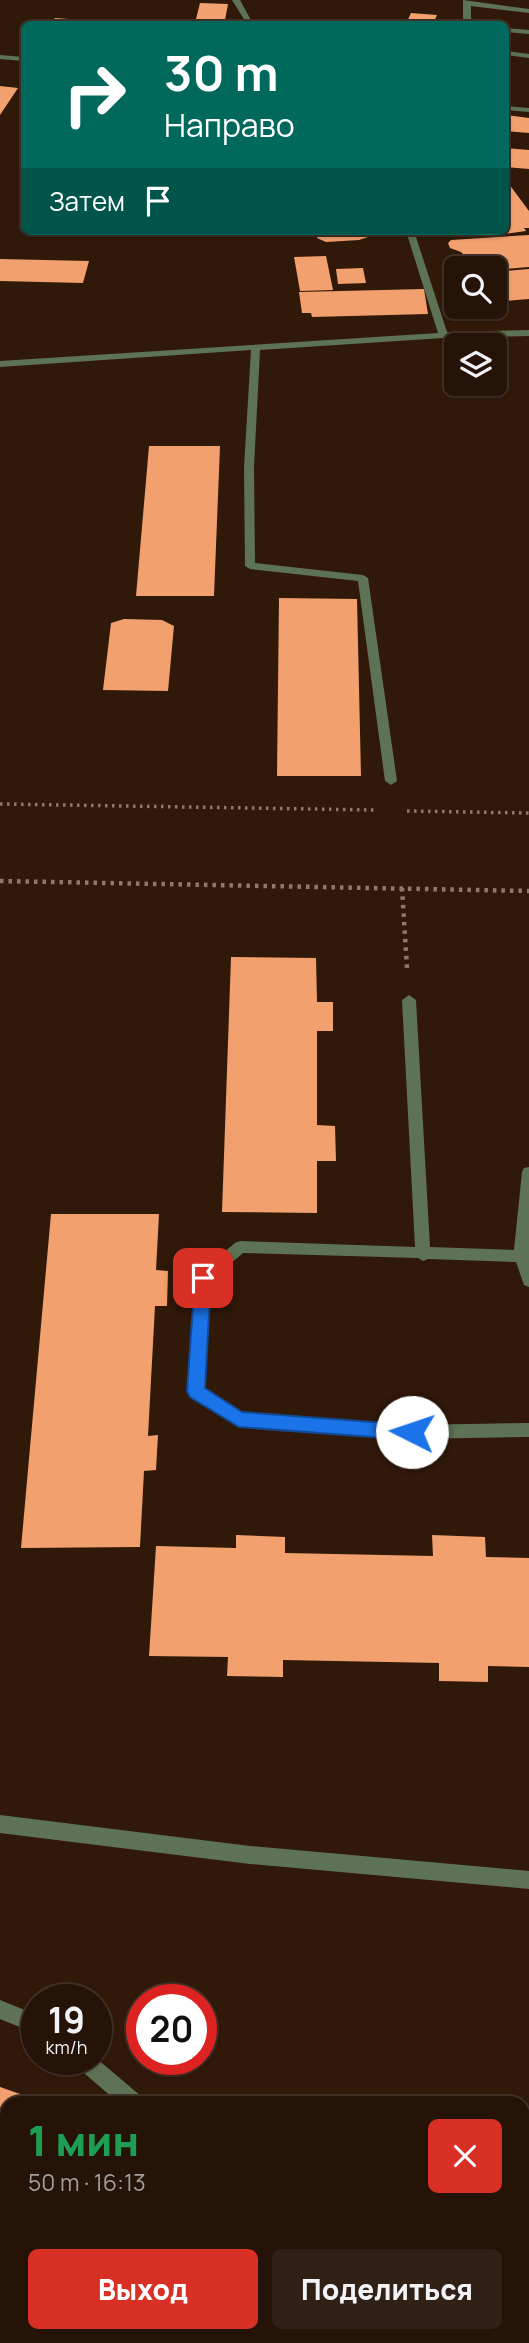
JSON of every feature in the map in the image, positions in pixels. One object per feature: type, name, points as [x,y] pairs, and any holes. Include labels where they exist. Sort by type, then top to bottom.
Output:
[{"type":"street","points":[[236,0],[248,21]]},
{"type":"street","points":[[469,21],[468,2],[529,11]]},
{"type":"street","points":[[509,30],[529,32]]},
{"type":"street","points":[[509,53],[529,56]]},
{"type":"street","points":[[0,57],[21,59]]},
{"type":"street","points":[[509,108],[529,110]]},
{"type":"street","points":[[411,235],[443,335]]},
{"type":"street","points":[[0,364],[443,335],[529,333]]},
{"type":"street","points":[[256,346],[249,467],[250,566],[363,578],[391,781]]},
{"type":"street","points":[[409,1000],[423,1255]]},
{"type":"street","points":[[529,1172],[520,1256],[529,1281]]},
{"type":"street","points":[[520,1256],[423,1255],[240,1247],[203,1278],[196,1391],[239,1419],[412,1432],[529,1430]]},
{"type":"street","points":[[0,1824],[250,1855],[529,1880]]},
{"type":"street","points":[[0,2009],[21,2018]]},
{"type":"street","points":[[101,2075],[126,2096]]},
{"type":"path","points":[[0,804],[382,810]]},
{"type":"path","points":[[396,811],[529,813]]},
{"type":"path","points":[[0,881],[529,891]]},
{"type":"path","points":[[402,888],[409,1000]]},
{"type":"building","points":[[200,3],[228,4],[225,20],[196,19]]},
{"type":"building","points":[[411,13],[437,15],[434,21],[407,21]]},
{"type":"building","points":[[55,18],[97,21],[53,21]]},
{"type":"building","points":[[0,86],[18,88],[0,115]]},
{"type":"building","points":[[509,115],[529,118],[529,133],[509,131]]},
{"type":"building","points":[[509,148],[529,150],[529,169],[509,167]]},
{"type":"building","points":[[509,184],[529,211],[529,228],[524,228],[526,231],[509,233]]},
{"type":"building","points":[[317,235],[371,235],[359,240],[326,242],[317,238]]},
{"type":"building","points":[[529,235],[529,267],[507,269],[507,256],[465,256],[450,248],[448,243],[451,240]]},
{"type":"building","points":[[326,256],[333,290],[300,291],[294,257]]},
{"type":"building","points":[[0,259],[89,261],[83,283],[0,281]]},
{"type":"building","points":[[363,268],[366,283],[338,284],[336,269]]},
{"type":"building","points":[[529,269],[529,299],[507,301],[507,271]]},
{"type":"building","points":[[424,289],[428,314],[312,317],[311,313],[302,313],[299,292]]},
{"type":"building","points":[[149,446],[220,446],[214,596],[136,596]]},
{"type":"building","points":[[279,598],[357,599],[361,776],[277,776]]},
{"type":"building","points":[[124,619],[162,620],[174,626],[168,691],[103,690],[111,623]]},
{"type":"building","points":[[231,957],[316,958],[317,1002],[333,1002],[333,1031],[317,1031],[317,1125],[335,1126],[336,1161],[317,1161],[317,1213],[222,1212]]},
{"type":"building","points":[[51,1214],[159,1214],[156,1270],[168,1271],[167,1306],[155,1306],[148,1436],[158,1435],[156,1470],[144,1471],[140,1547],[21,1548]]},
{"type":"building","points":[[236,1535],[285,1537],[285,1553],[433,1556],[432,1535],[485,1537],[486,1557],[529,1558],[529,1667],[488,1666],[488,1682],[439,1681],[439,1663],[283,1660],[283,1677],[227,1676],[228,1657],[149,1656],[156,1546],[236,1548]]},
{"type":"building","points":[[0,2087],[26,2096],[0,2096]]},
{"type":"route","points":[[203,1278],[196,1391],[239,1419],[412,1432]]}]
